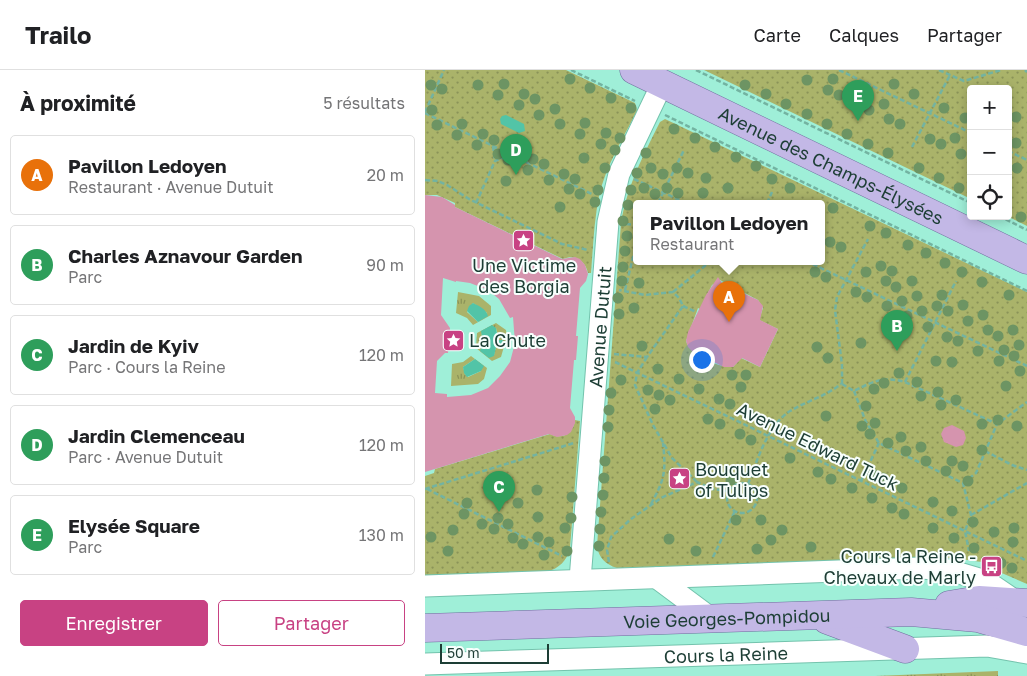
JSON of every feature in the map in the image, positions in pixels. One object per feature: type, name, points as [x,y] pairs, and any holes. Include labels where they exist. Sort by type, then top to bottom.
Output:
[{"type":"main road","name":"Avenue des Champs-Élysées","points":[[634,70],[1027,260]]},
{"type":"main road","points":[[911,612],[979,600],[1024,609]]},
{"type":"main road","points":[[978,618],[1024,609]]},
{"type":"main road","name":"Voie Georges-Pompidou","points":[[425,628],[911,612],[978,618],[1027,647]]},
{"type":"main road","points":[[813,615],[905,649]]},
{"type":"street","name":"Avenue Dutuit","points":[[581,580],[608,222],[619,174],[662,84]]},
{"type":"street","points":[[425,586],[921,568],[949,570],[986,581],[1024,609]]},
{"type":"street","points":[[657,578],[712,619]]},
{"type":"street","name":"Cours la Reine","points":[[425,664],[987,646],[1027,647]]},
{"type":"path","points":[[444,70],[425,113],[594,195]]},
{"type":"path","name":"Avenue des Champs-Élysées","points":[[571,70],[1027,290]]},
{"type":"path","name":"Avenue des Champs-Élysées","points":[[696,70],[967,201]]},
{"type":"path","points":[[839,70],[967,131]]},
{"type":"path","points":[[939,70],[963,81],[1001,70]]},
{"type":"path","points":[[912,148],[950,75]]},
{"type":"path","points":[[476,203],[495,161],[493,146]]},
{"type":"path","points":[[660,200],[684,150]]},
{"type":"path","points":[[1012,153],[1027,160]]},
{"type":"path","points":[[495,161],[510,155]]},
{"type":"path","points":[[633,178],[679,200]]},
{"type":"path","points":[[425,180],[438,181],[476,203],[562,244],[588,250]]},
{"type":"path","points":[[768,200],[772,192]]},
{"type":"path","points":[[1007,220],[1027,230]]},
{"type":"path","points":[[621,224],[633,225]]},
{"type":"path","points":[[842,384],[842,365],[835,310],[837,297],[868,238]]},
{"type":"path","points":[[625,290],[633,257]]},
{"type":"path","points":[[603,288],[625,290],[645,295],[673,292],[708,265]]},
{"type":"path","points":[[814,265],[1027,366]]},
{"type":"path","points":[[905,382],[956,281]]},
{"type":"path","points":[[673,292],[683,306],[696,312]]},
{"type":"path","points":[[683,306],[637,372],[635,385],[653,424],[672,458],[697,482],[713,489],[728,491]]},
{"type":"path","points":[[598,353],[647,356]]},
{"type":"path","name":"Avenue Edward Tuck","points":[[598,353],[1027,561]]},
{"type":"path","points":[[854,390],[878,379],[892,378],[905,382],[997,424]]},
{"type":"path","points":[[842,384],[854,390],[866,422],[879,443],[963,483]]},
{"type":"path","points":[[748,484],[772,428],[789,412],[833,391],[842,384]]},
{"type":"path","points":[[963,483],[976,473],[997,424],[1027,404]]},
{"type":"path","points":[[649,506],[659,490],[665,468],[662,441]]},
{"type":"path","points":[[425,489],[574,442]]},
{"type":"path","points":[[861,481],[879,443]]},
{"type":"path","points":[[985,451],[1012,465],[1027,470]]},
{"type":"path","points":[[609,562],[607,550],[611,537],[631,519],[661,498],[697,482]]},
{"type":"path","points":[[738,482],[748,484],[756,493],[756,502],[748,512],[739,513],[728,505],[726,500],[728,491],[730,487],[738,482]]},
{"type":"path","points":[[963,483],[971,515],[965,531],[969,552]]},
{"type":"path","points":[[971,515],[1027,483]]},
{"type":"path","points":[[425,489],[562,556]]},
{"type":"path","points":[[712,558],[735,511]]},
{"type":"green space","points":[[425,70],[566,70],[635,103],[637,111],[610,163],[599,196],[591,273],[588,273],[587,268],[579,259],[572,257],[563,259],[455,207],[455,203],[437,195],[425,195]]},
{"type":"green space","points":[[704,70],[1027,70],[1027,226],[1012,218],[1012,85],[967,85],[967,197]]},
{"type":"green space","points":[[665,119],[1027,292],[1027,584],[990,568],[989,563],[953,558],[617,568],[603,560],[597,546],[621,223],[627,196],[660,122]],"holes":[[[720,280],[758,300],[763,308],[759,320],[778,329],[760,367],[741,358],[733,367],[713,363],[699,356],[688,346],[686,341],[698,308],[700,309],[712,285]]]},
{"type":"green space","points":[[458,292],[479,296],[491,306],[491,315],[473,325],[467,318],[456,313]],"holes":[[[473,303],[487,313],[478,322],[467,312]]]},
{"type":"green space","points":[[496,323],[506,330],[507,336],[501,357],[492,361],[476,348],[477,333]],"holes":[[[496,328],[499,343],[497,343],[494,355],[481,348],[482,332]]]},
{"type":"green space","points":[[471,356],[475,359],[487,368],[484,379],[478,384],[451,386],[452,364],[463,362]],"holes":[[[475,359],[481,371],[468,377],[463,367]]]},
{"type":"green space","points":[[575,420],[580,421],[570,548],[567,557],[562,563],[547,572],[425,576],[425,476],[434,473],[435,469],[550,434],[563,436],[572,429]]},
{"type":"green space","points":[[998,671],[998,676],[875,676]]},
{"type":"shaded area","points":[[506,115],[524,124],[525,131],[519,133],[501,124],[500,119]]},
{"type":"shaded area","points":[[473,303],[484,310],[488,316],[478,322],[467,311]]},
{"type":"shaded area","points":[[492,325],[496,328],[498,340],[504,341],[504,345],[497,343],[494,356],[489,358],[480,351],[483,342],[481,331]]},
{"type":"shaded area","points":[[475,359],[484,366],[481,371],[467,377],[463,367]]},
{"type":"building","points":[[425,195],[442,197],[455,205],[455,207],[562,259],[575,257],[580,259],[585,265],[588,274],[586,281],[580,288],[576,360],[574,360],[570,408],[575,417],[575,423],[571,432],[557,437],[549,434],[425,472]],"holes":[[[443,278],[456,282],[470,283],[488,290],[499,299],[510,318],[513,317],[515,343],[510,362],[488,388],[471,395],[447,397],[447,394],[435,393],[437,361],[445,353],[448,353],[450,328],[441,315]]]},
{"type":"building","points":[[718,277],[722,283],[758,300],[763,306],[760,320],[778,329],[760,367],[742,358],[733,367],[724,367],[693,352],[688,347],[686,341],[688,332],[706,295]]},
{"type":"building","points":[[952,425],[964,431],[966,438],[963,445],[956,447],[944,442],[941,434],[944,428]]},
{"type":"place","name":"Elysée Square","points":[[858,121]]},
{"type":"place","name":"Jardin Clemenceau","points":[[516,175]]},
{"type":"place","name":"Une Victime des Borgia","points":[[524,240]]},
{"type":"place","name":"Pavillon Ledoyen","points":[[729,322]]},
{"type":"place","name":"La Chute","points":[[453,340]]},
{"type":"place","name":"Charles Aznavour Garden","points":[[897,351]]},
{"type":"place","name":"Bouquet of Tulips","points":[[679,479]]},
{"type":"place","name":"Jardin de Kyiv","points":[[499,512]]},
{"type":"place","name":"Cours la Reine - Chevaux de Marly","points":[[992,566]]}]
